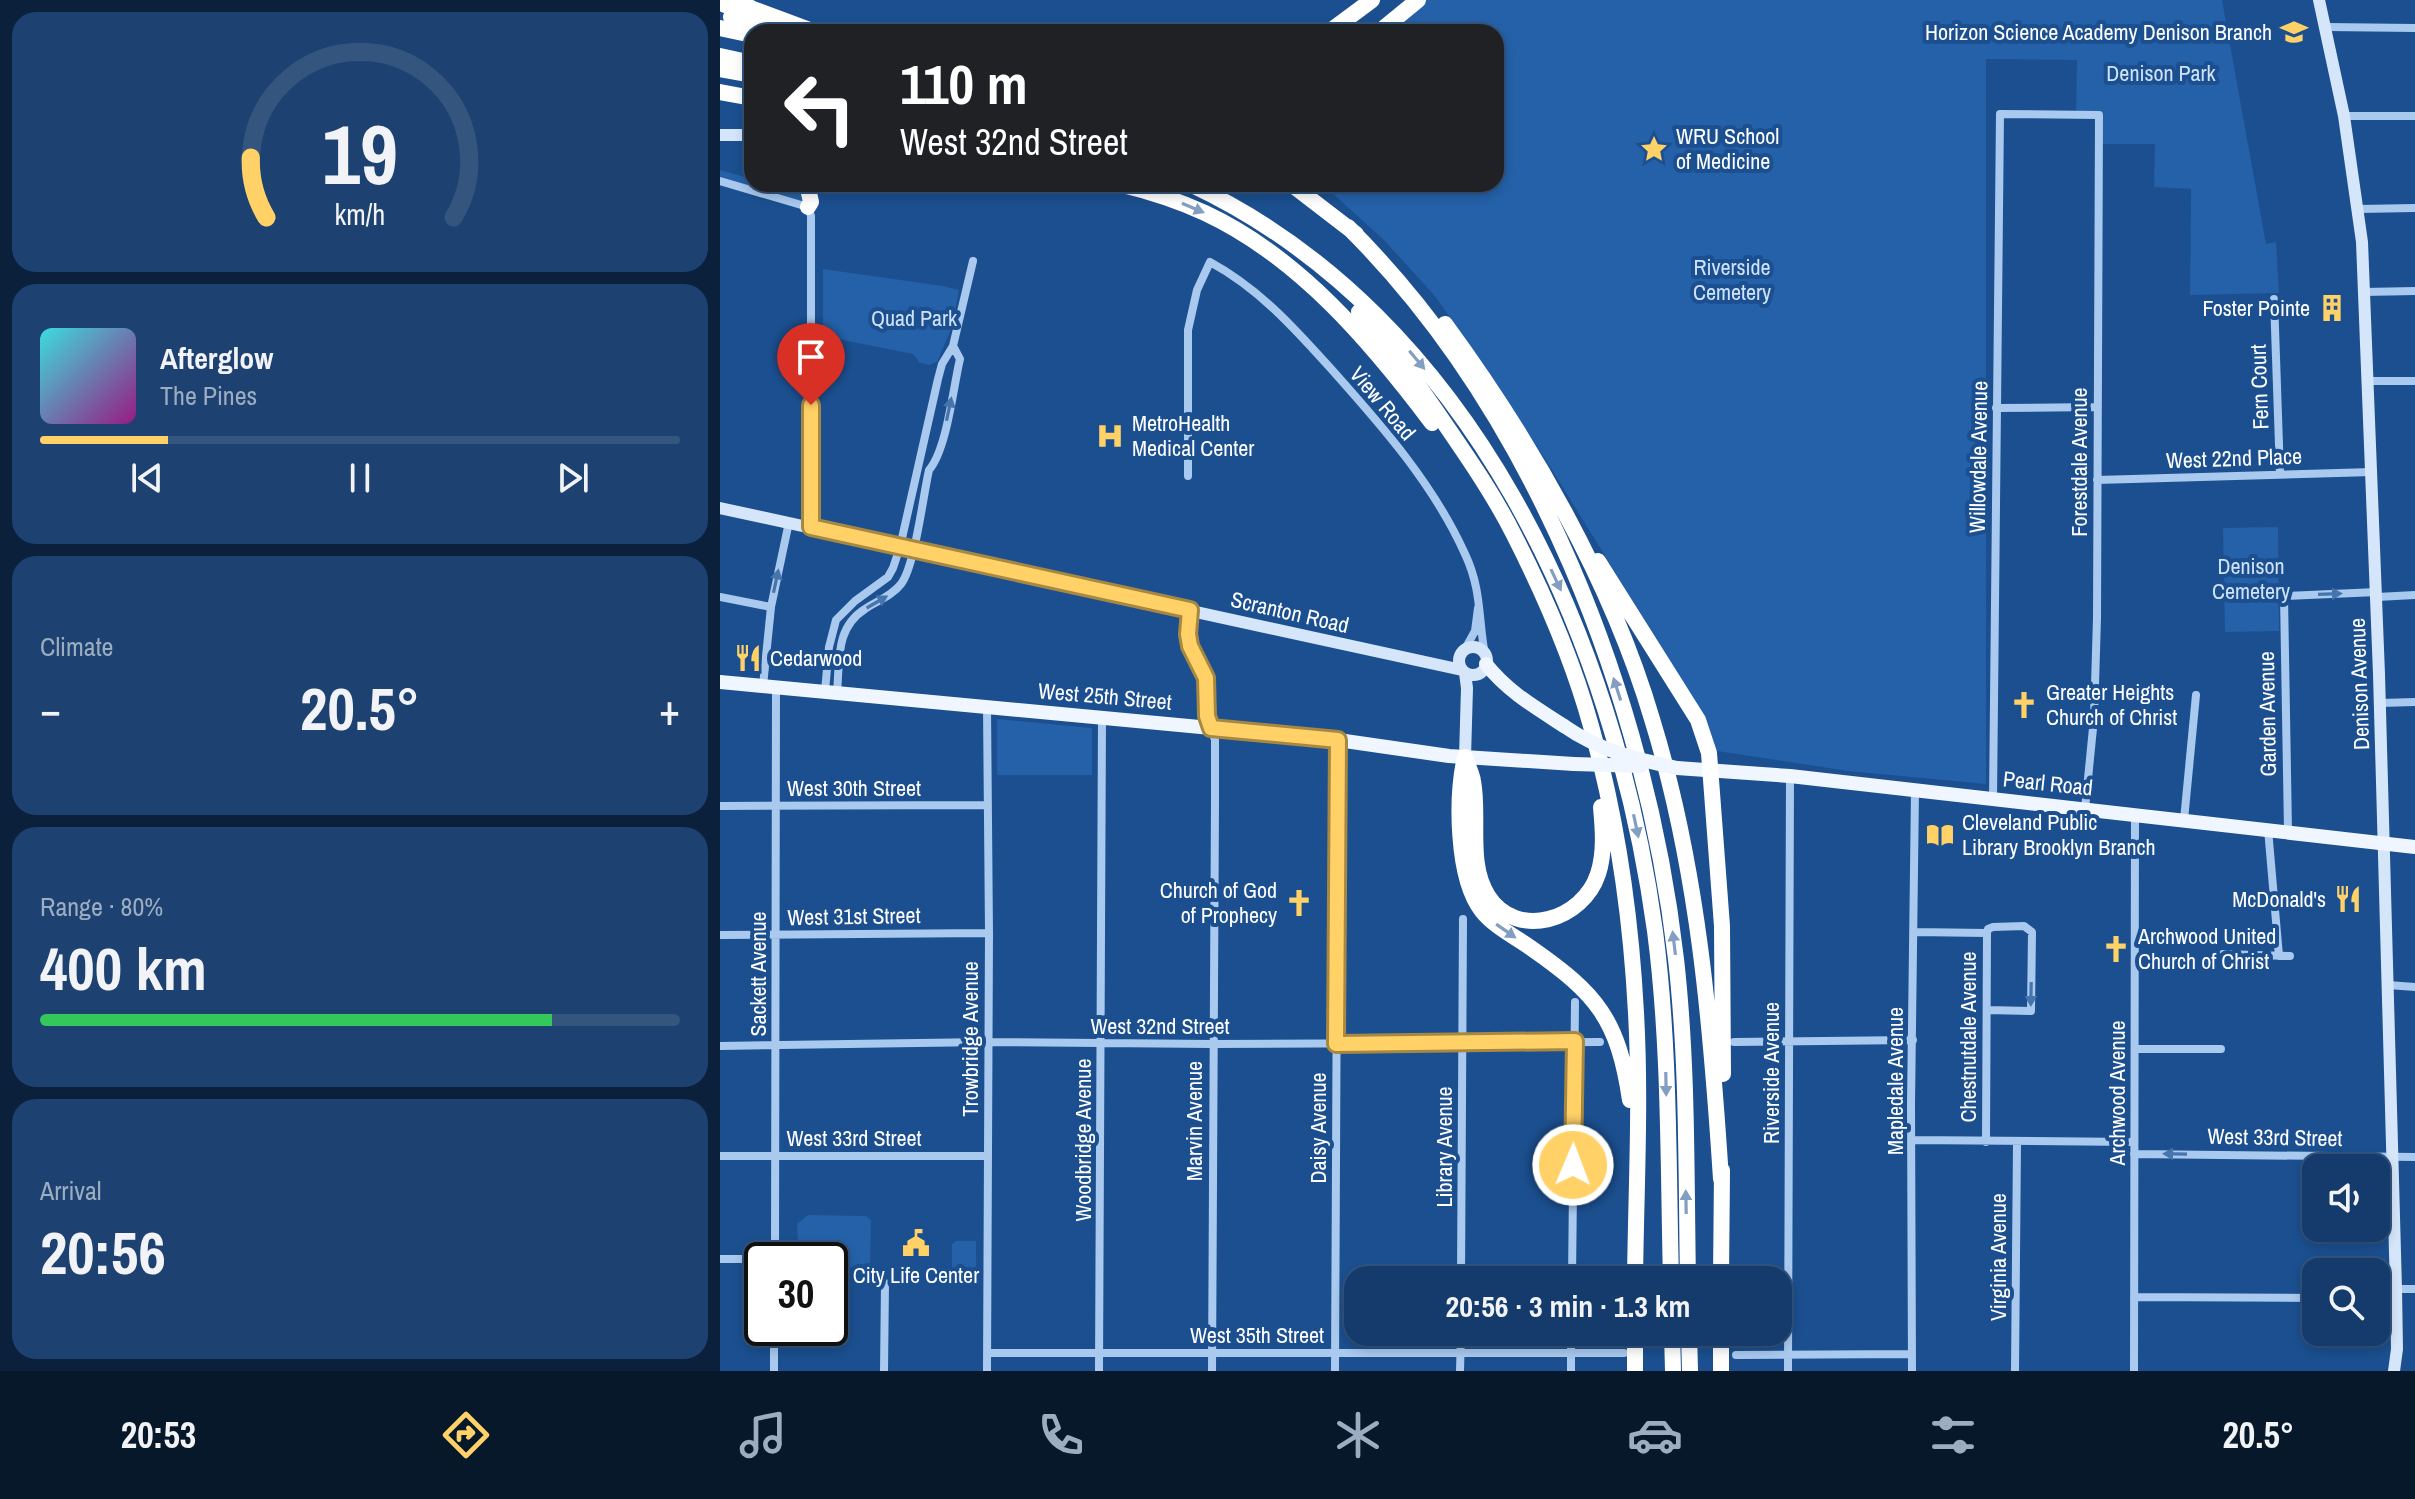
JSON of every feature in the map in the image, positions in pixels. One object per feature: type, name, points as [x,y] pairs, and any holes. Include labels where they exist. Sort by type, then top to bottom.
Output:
[{"type":"highway","points":[[736,0],[793,24]]},
{"type":"highway","points":[[1340,24],[1372,0]]},
{"type":"highway","points":[[1389,24],[1418,0]]},
{"type":"highway","points":[[720,3],[775,24]]},
{"type":"highway","points":[[720,14],[755,24]]},
{"type":"highway","points":[[720,28],[744,33]]},
{"type":"highway","points":[[720,56],[744,61]]},
{"type":"highway","points":[[720,69],[744,74]]},
{"type":"highway","points":[[720,92],[744,96]]},
{"type":"highway","points":[[807,192],[811,202],[808,207]]},
{"type":"highway","points":[[1145,192],[1181,203],[1232,227],[1284,263],[1363,338],[1429,420],[1500,524],[1545,604]]},
{"type":"highway","points":[[1205,192],[1244,212],[1300,249],[1336,278],[1383,322],[1430,375],[1500,476],[1543,554],[1589,660],[1631,802],[1655,930],[1666,1049],[1671,1266]]},
{"type":"highway","points":[[1302,192],[1348,227],[1425,298],[1478,368],[1698,720],[1712,770],[1722,941],[1721,1266]]},
{"type":"highway","points":[[1348,227],[1406,289],[1485,402],[1527,476],[1565,553],[1615,682],[1649,802],[1676,958],[1683,1047],[1688,1266]]},
{"type":"highway","points":[[1300,249],[1387,345],[1441,418],[1503,516],[1572,668],[1591,725],[1607,791],[1627,910],[1638,1050],[1635,1266]]},
{"type":"highway","points":[[1547,480],[1623,635],[1661,750],[1683,843],[1700,950],[1710,1029],[1721,1179]]},
{"type":"highway","points":[[1465,757],[1473,782],[1479,873],[1489,898],[1500,910],[1525,920],[1555,919],[1567,913],[1590,892],[1598,876],[1603,845],[1592,748],[1572,668]]},
{"type":"highway","points":[[1465,757],[1459,782],[1463,859],[1465,875],[1474,898],[1490,919],[1579,983],[1600,1008],[1618,1043],[1630,1101],[1636,1230]]},
{"type":"highway","points":[[1635,1346],[1635,1371]]},
{"type":"highway","points":[[1672,1346],[1673,1371]]},
{"type":"highway","points":[[1689,1346],[1690,1371]]},
{"type":"highway","points":[[1721,1346],[1721,1371]]},
{"type":"main road","name":"Denison Avenue","points":[[2319,0],[2344,116],[2362,242],[2377,594],[2393,1156],[2397,1349],[2394,1371]]},
{"type":"main road","points":[[720,135],[744,135]]},
{"type":"main road","name":"Scranton Road","points":[[720,508],[1429,661],[1463,671]]},
{"type":"main road","points":[[1190,610],[1190,646],[1206,678],[1207,716],[1211,728]]},
{"type":"main road","points":[[1465,757],[1466,711],[1463,671],[1459,661],[1464,651],[1479,649],[1484,664],[1522,699],[1597,747],[1684,768]]},
{"type":"main road","name":"Scranton Road","points":[[1429,661],[1464,651]]},
{"type":"main road","points":[[1463,671],[1474,675],[1484,664]]},
{"type":"main road","points":[[1466,711],[1484,664]]},
{"type":"main road","name":"West 25th Street","points":[[720,682],[1338,740],[1465,757],[1684,768]]},
{"type":"main road","name":"Pearl Road","points":[[1684,768],[1790,776],[2415,847]]},
{"type":"street","points":[[2326,27],[2415,28]]},
{"type":"street","name":"Willowdale Avenue","points":[[1993,800],[2000,114],[2099,115]]},
{"type":"street","name":"Forestdale Avenue","points":[[2085,809],[2094,718],[2099,115]]},
{"type":"street","points":[[2344,116],[2415,116]]},
{"type":"street","points":[[720,181],[744,188]]},
{"type":"street","points":[[757,192],[808,207],[811,216],[811,527]]},
{"type":"street","points":[[2358,209],[2415,208]]},
{"type":"street","points":[[831,692],[846,626],[899,587],[908,569],[906,548],[911,496],[940,372],[953,346],[973,261]]},
{"type":"street","name":"View Road","points":[[1188,476],[1188,330],[1197,290],[1210,262],[1233,275],[1275,308],[1392,439],[1438,505],[1465,553],[1475,580],[1482,614],[1484,664]]},
{"type":"street","points":[[2364,292],[2415,291]]},
{"type":"street","name":"Fern Court","points":[[2274,299],[2280,474]]},
{"type":"street","points":[[831,692],[832,630],[836,620],[844,610],[888,577],[906,548],[929,470],[936,462],[942,444],[960,359],[953,346]]},
{"type":"street","points":[[2368,381],[2415,381]]},
{"type":"street","points":[[1996,408],[2098,407]]},
{"type":"street","points":[[918,468],[929,470]]},
{"type":"street","name":"West 22nd Place","points":[[2097,480],[2372,472]]},
{"type":"street","points":[[911,496],[923,498]]},
{"type":"street","name":"Sackett Avenue","points":[[775,1242],[776,806],[770,687],[771,607],[789,522]]},
{"type":"street","points":[[2377,594],[2415,595]]},
{"type":"street","name":"Garden Avenue","points":[[2288,831],[2284,596],[2377,594]]},
{"type":"street","points":[[720,597],[771,607]]},
{"type":"street","name":"View Road","points":[[1464,651],[1475,631],[1479,604]]},
{"type":"street","points":[[832,630],[843,634]]},
{"type":"street","points":[[2184,820],[2196,695]]},
{"type":"street","points":[[2380,703],[2415,702]]},
{"type":"street","name":"Trowbridge Avenue","points":[[987,707],[987,1371]]},
{"type":"street","name":"Woodbridge Avenue","points":[[1099,1371],[1102,718]]},
{"type":"street","name":"Marvin Avenue","points":[[1211,728],[1215,740],[1212,1371]]},
{"type":"street","name":"Daisy Avenue","points":[[1335,1371],[1338,740]]},
{"type":"street","name":"Riverside Avenue","points":[[1788,1371],[1790,776]]},
{"type":"street","name":"Mapledale Avenue","points":[[1912,1371],[1915,791]]},
{"type":"street","name":"West 30th Street","points":[[720,806],[987,805]]},
{"type":"street","name":"Archwood Avenue","points":[[2134,1371],[2135,815]]},
{"type":"street","points":[[2268,828],[2279,956]]},
{"type":"street","name":"Library Avenue","points":[[1461,1266],[1463,919]]},
{"type":"street","points":[[1914,932],[1987,933],[1993,927],[2024,926],[2032,932],[2031,1011],[1987,1010]]},
{"type":"street","name":"West 31st Street","points":[[720,935],[989,933]]},
{"type":"street","name":"Chestnutdale Avenue","points":[[1986,1142],[1987,933]]},
{"type":"street","points":[[2223,954],[2290,956]]},
{"type":"street","points":[[2388,985],[2415,987]]},
{"type":"street","points":[[1572,1266],[1575,1002]]},
{"type":"street","points":[[1734,1042],[1913,1040]]},
{"type":"street","name":"West 32nd Street","points":[[720,1046],[987,1042],[1600,1042]]},
{"type":"street","points":[[2135,1049],[2221,1049]]},
{"type":"street","points":[[1912,1140],[2134,1142]]},
{"type":"street","name":"Virginia Avenue","points":[[2015,1371],[2017,1143]]},
{"type":"street","name":"West 33rd Street","points":[[2134,1154],[2415,1157]]},
{"type":"street","name":"West 33rd Street","points":[[720,1156],[987,1156]]},
{"type":"street","points":[[720,1259],[744,1259]]},
{"type":"street","points":[[884,1371],[885,1283]]},
{"type":"street","points":[[2390,1296],[2415,1289]]},
{"type":"street","points":[[2134,1297],[2302,1298]]},
{"type":"street","points":[[774,1346],[774,1371]]},
{"type":"street","points":[[1460,1346],[1460,1371]]},
{"type":"street","points":[[1571,1346],[1571,1371]]},
{"type":"street","name":"West 35th Street","points":[[987,1353],[1624,1353]]},
{"type":"street","points":[[1736,1355],[1912,1354]]},
{"type":"green space","name":"Riverside Cemetery","points":[[1418,0],[2222,0],[2266,244],[2276,242],[2279,293],[2190,295],[2191,189],[2154,187],[2155,144],[2099,144],[2099,115],[2076,114],[2077,60],[1986,59],[1986,784],[1848,771],[1717,751],[1688,690],[1544,457],[1476,354],[1434,295],[1384,240],[1331,192],[1504,192],[1504,24],[1389,24]]},
{"type":"green space","points":[[720,170],[744,177],[744,188],[720,181]]},
{"type":"green space","points":[[757,192],[810,192],[811,208]]},
{"type":"green space","name":"Quad Park","points":[[823,269],[959,290],[952,327],[937,362],[929,365],[918,362],[913,354],[838,339],[835,343],[823,341]]},
{"type":"green space","name":"Denison Cemetery","points":[[2278,527],[2279,631],[2225,632],[2223,528]]},
{"type":"green space","points":[[997,719],[1092,728],[1092,775],[997,775]]},
{"type":"green space","points":[[808,1215],[866,1216],[871,1220],[870,1268],[848,1267],[848,1242],[798,1242],[797,1224]]},
{"type":"green space","points":[[956,1241],[976,1241],[976,1276],[952,1276],[952,1244]]},
{"type":"place","name":"Horizon Science Academy Denison Branch","points":[[2294,32]]},
{"type":"place","name":"WRU School of Medicine","points":[[1654,149]]},
{"type":"place","name":"Foster Pointe","points":[[2332,308]]},
{"type":"place","name":"MetroHealth Medical Center","points":[[1110,436]]},
{"type":"place","name":"Cedarwood","points":[[748,658]]},
{"type":"place","name":"Greater Heights Church of Christ","points":[[2024,705]]},
{"type":"place","name":"Cleveland Public Library Brooklyn Branch","points":[[1940,835]]},
{"type":"place","name":"McDonald's","points":[[2348,899]]},
{"type":"place","name":"Church of God of Prophecy","points":[[1299,903]]},
{"type":"place","name":"Archwood United Church of Christ","points":[[2116,949]]},
{"type":"place","name":"City Life Center","points":[[916,1243]]},
{"type":"route","points":[[811,405],[811,527],[1190,610],[1190,646],[1206,678],[1207,716],[1211,728],[1338,740],[1336,1044],[1575,1041],[1573,1165]]},
{"type":"park label","name":"Denison Park","points":[[2161,73]]}]
